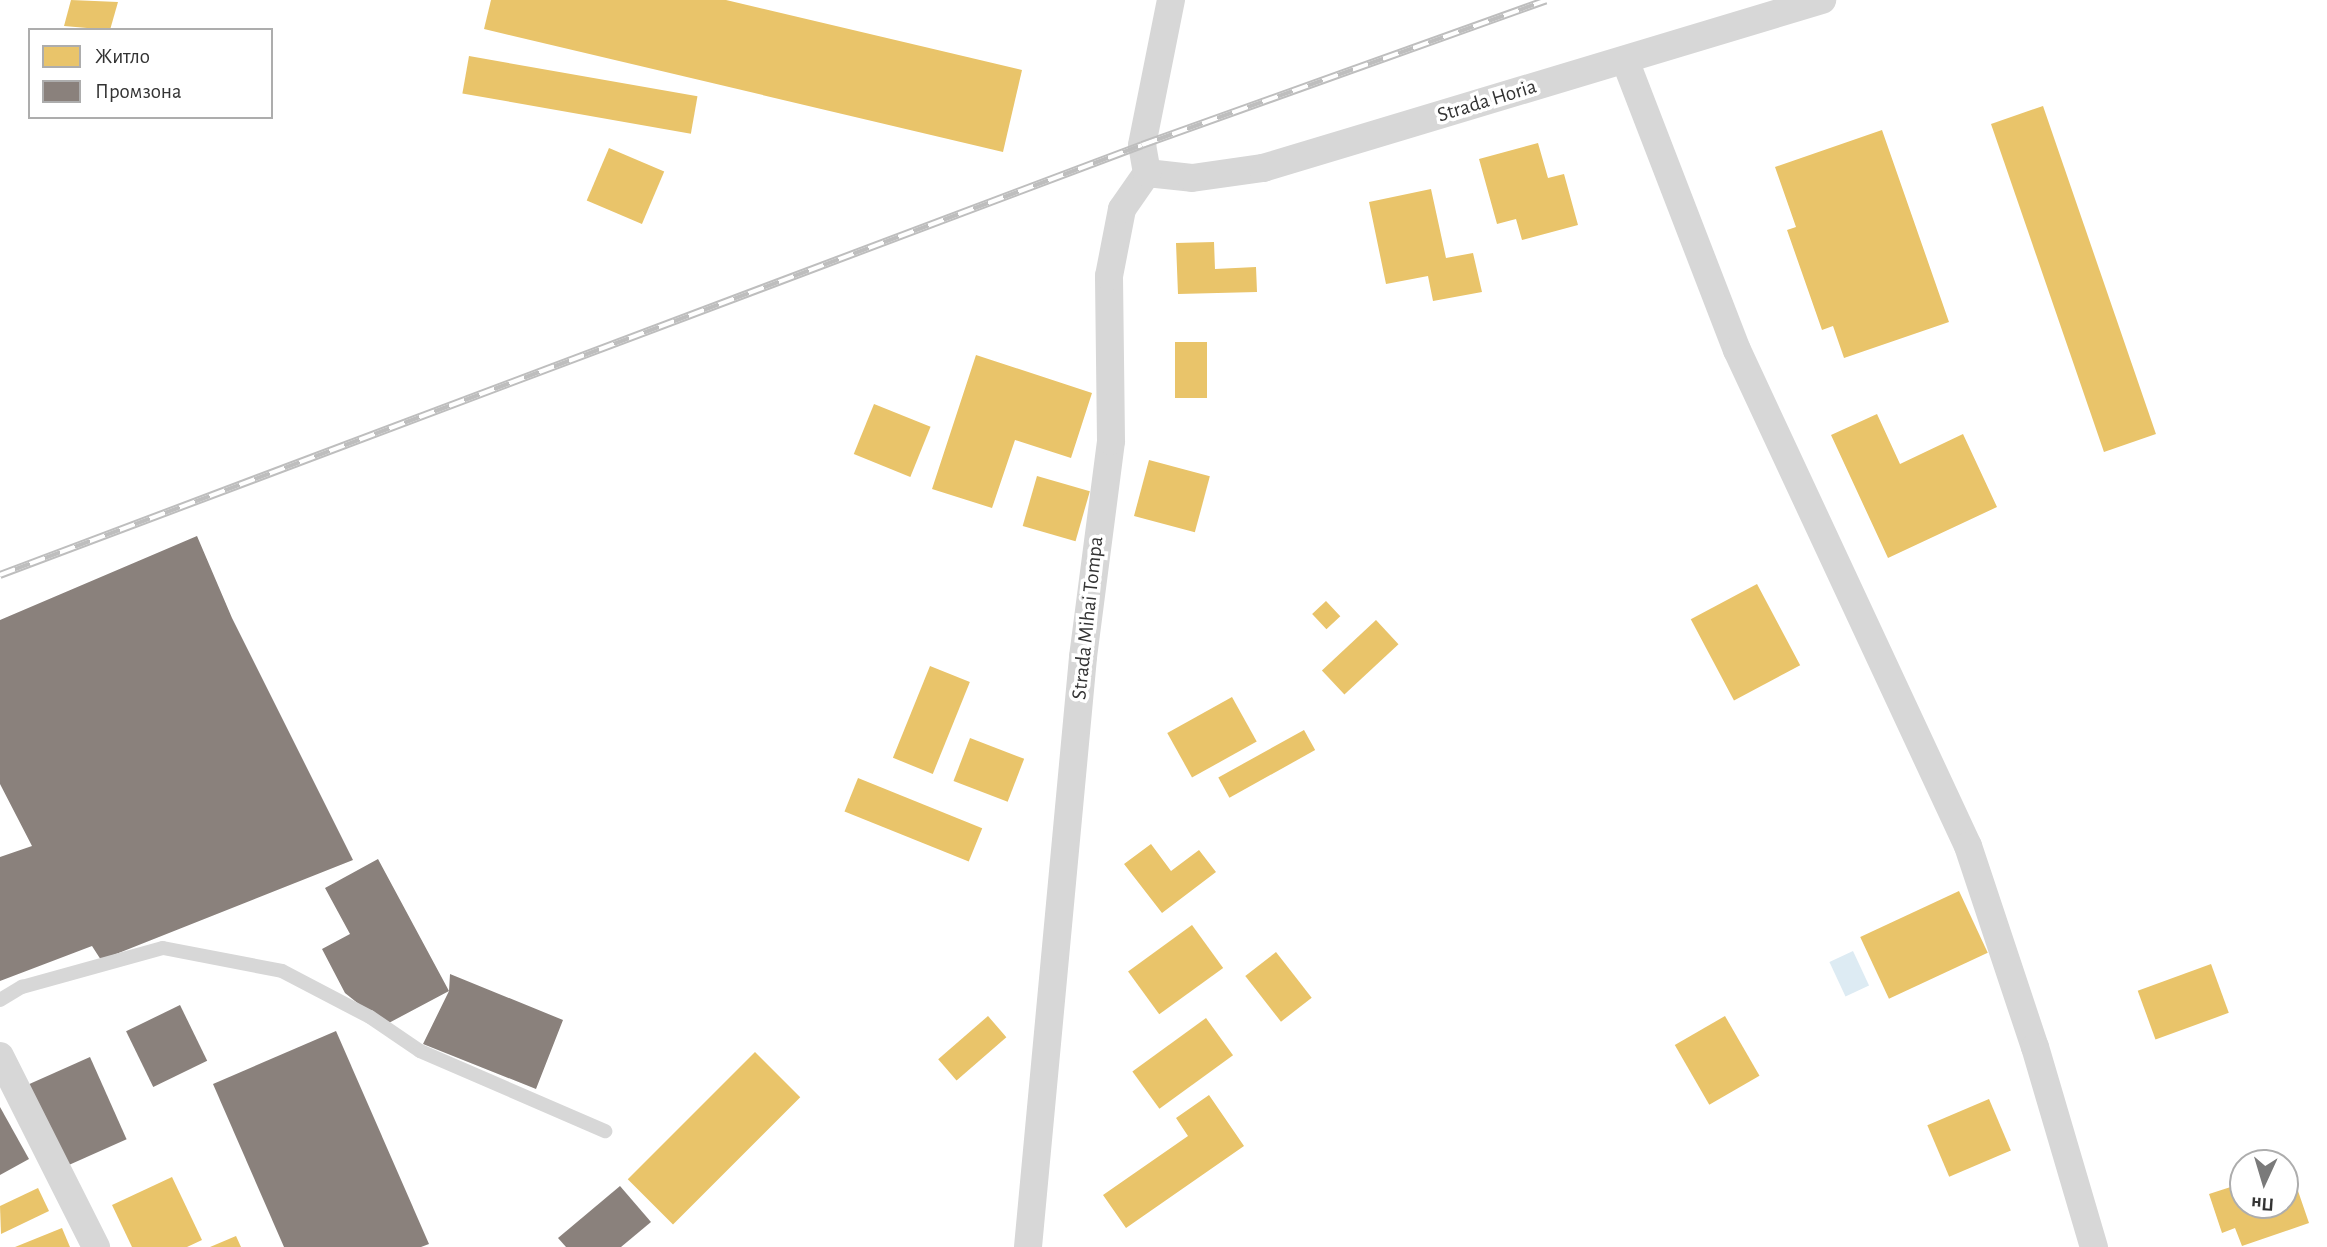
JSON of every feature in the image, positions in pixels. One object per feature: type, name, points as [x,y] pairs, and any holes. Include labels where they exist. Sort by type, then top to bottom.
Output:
[{"type":"street","points":[[1147,173],[1142,145],[1171,0]]},
{"type":"street","name":"Strada Horia","points":[[1147,173],[1192,178],[1263,168],[1822,0]]},
{"type":"street","points":[[1625,60],[1737,350],[1968,846],[2035,1047],[2094,1247]]},
{"type":"street","name":"Strada Mihai Tompa","points":[[1028,1247],[1084,644],[1111,440],[1109,276],[1122,209],[1147,173]]},
{"type":"street","points":[[0,1056],[96,1247]]},
{"type":"lane","points":[[0,1000],[22,986],[163,948],[282,971],[370,1017],[420,1051],[605,1130]]},
{"type":"shaded area","points":[[1853,951],[1869,985],[1845,996],[1829,962]]},
{"type":"building: Житло","points":[[71,0],[118,2],[111,28],[64,26]]},
{"type":"building: Житло","points":[[491,0],[726,0],[1022,70],[1003,152],[484,29]]},
{"type":"building: Житло","points":[[469,56],[697,96],[691,134],[462,93]]},
{"type":"building: Житло","points":[[2043,106],[2156,434],[2104,452],[1991,124]]},
{"type":"building: Житло","points":[[1882,130],[1949,322],[1844,358],[1833,326],[1822,330],[1787,230],[1796,227],[1775,167]]},
{"type":"building: Житло","points":[[1538,143],[1548,178],[1564,174],[1578,225],[1522,240],[1516,219],[1497,224],[1479,159]]},
{"type":"building: Житло","points":[[609,148],[664,171],[642,224],[587,200]]},
{"type":"building: Житло","points":[[1431,189],[1446,258],[1473,253],[1482,292],[1433,301],[1428,276],[1386,284],[1369,202]]},
{"type":"building: Житло","points":[[1214,242],[1215,269],[1256,267],[1257,292],[1178,294],[1176,243]]},
{"type":"building: Житло","points":[[1175,342],[1207,342],[1207,398],[1175,398]]},
{"type":"building: Житло","points":[[976,355],[1092,393],[1071,458],[1015,440],[992,508],[932,489]]},
{"type":"building: Житло","points":[[874,404],[931,427],[910,477],[854,454]]},
{"type":"building: Житло","points":[[1877,414],[1900,464],[1963,434],[1997,507],[1888,558],[1831,435]]},
{"type":"building: Житло","points":[[1149,460],[1210,476],[1195,532],[1134,516]]},
{"type":"building: Житло","points":[[1037,476],[1090,491],[1076,541],[1023,526]]},
{"type":"building: Житло","points":[[1757,584],[1800,665],[1734,700],[1691,619]]},
{"type":"building: Житло","points":[[1326,601],[1340,616],[1326,629],[1312,614]]},
{"type":"building: Житло","points":[[1376,620],[1399,644],[1344,695],[1322,670]]},
{"type":"building: Житло","points":[[930,666],[970,682],[933,774],[893,758]]},
{"type":"building: Житло","points":[[1232,697],[1257,742],[1192,777],[1167,733]]},
{"type":"building: Житло","points":[[1304,730],[1315,750],[1229,798],[1218,778]]},
{"type":"building: Житло","points":[[970,738],[1024,759],[1008,802],[954,781]]},
{"type":"building: Житло","points":[[858,778],[982,828],[969,862],[845,811]]},
{"type":"building: Житло","points":[[1151,844],[1171,871],[1199,850],[1216,872],[1162,913],[1124,864]]},
{"type":"building: Житло","points":[[1959,891],[1988,953],[1889,999],[1860,937]]},
{"type":"building: Житло","points":[[1192,925],[1223,968],[1159,1014],[1128,971]]},
{"type":"building: Житло","points":[[1276,952],[1312,998],[1281,1022],[1245,976]]},
{"type":"building: Житло","points":[[2211,964],[2229,1013],[2155,1040],[2138,991]]},
{"type":"building: Житло","points":[[988,1016],[1006,1037],[957,1080],[938,1059]]},
{"type":"building: Житло","points":[[1725,1016],[1760,1076],[1709,1105],[1675,1045]]},
{"type":"building: Житло","points":[[1206,1018],[1233,1055],[1159,1109],[1132,1071]]},
{"type":"building: Житло","points":[[755,1052],[800,1097],[673,1225],[628,1179]]},
{"type":"building: Житло","points":[[1209,1095],[1244,1146],[1126,1228],[1103,1195],[1188,1136],[1176,1118]]},
{"type":"building: Житло","points":[[1989,1099],[2011,1151],[1949,1177],[1927,1125]]},
{"type":"building: Житло","points":[[172,1177],[202,1240],[187,1247],[132,1247],[112,1205]]},
{"type":"building: Житло","points":[[38,1188],[49,1211],[1,1234],[0,1206]]},
{"type":"building: Житло","points":[[2229,1188],[2229,1219],[2299,1219],[2299,1194],[2309,1223],[2242,1246],[2235,1228],[2222,1233],[2209,1194]]},
{"type":"building: Житло","points":[[62,1228],[70,1247],[15,1247]]},
{"type":"building: Житло","points":[[236,1236],[241,1247],[210,1247]]},
{"type":"building: Промзона","points":[[197,536],[232,618],[353,860],[101,960],[92,946],[0,981],[0,857],[32,846],[0,784],[0,620]]},
{"type":"building: Промзона","points":[[378,859],[449,991],[385,1025],[345,993],[322,949],[350,934],[325,888]]},
{"type":"building: Промзона","points":[[450,974],[563,1020],[536,1089],[423,1044],[449,991]]},
{"type":"building: Промзона","points":[[180,1005],[207,1061],[153,1087],[126,1031]]},
{"type":"building: Промзона","points":[[336,1031],[429,1244],[421,1247],[284,1247],[213,1084]]},
{"type":"building: Промзона","points":[[90,1057],[127,1139],[63,1168],[26,1085]]},
{"type":"building: Промзона","points":[[0,1107],[29,1159],[0,1175]]},
{"type":"building: Промзона","points":[[620,1186],[651,1222],[621,1247],[566,1247],[558,1238]]},
{"type":"railway","points":[[0,575],[1142,145],[1546,0]]}]
